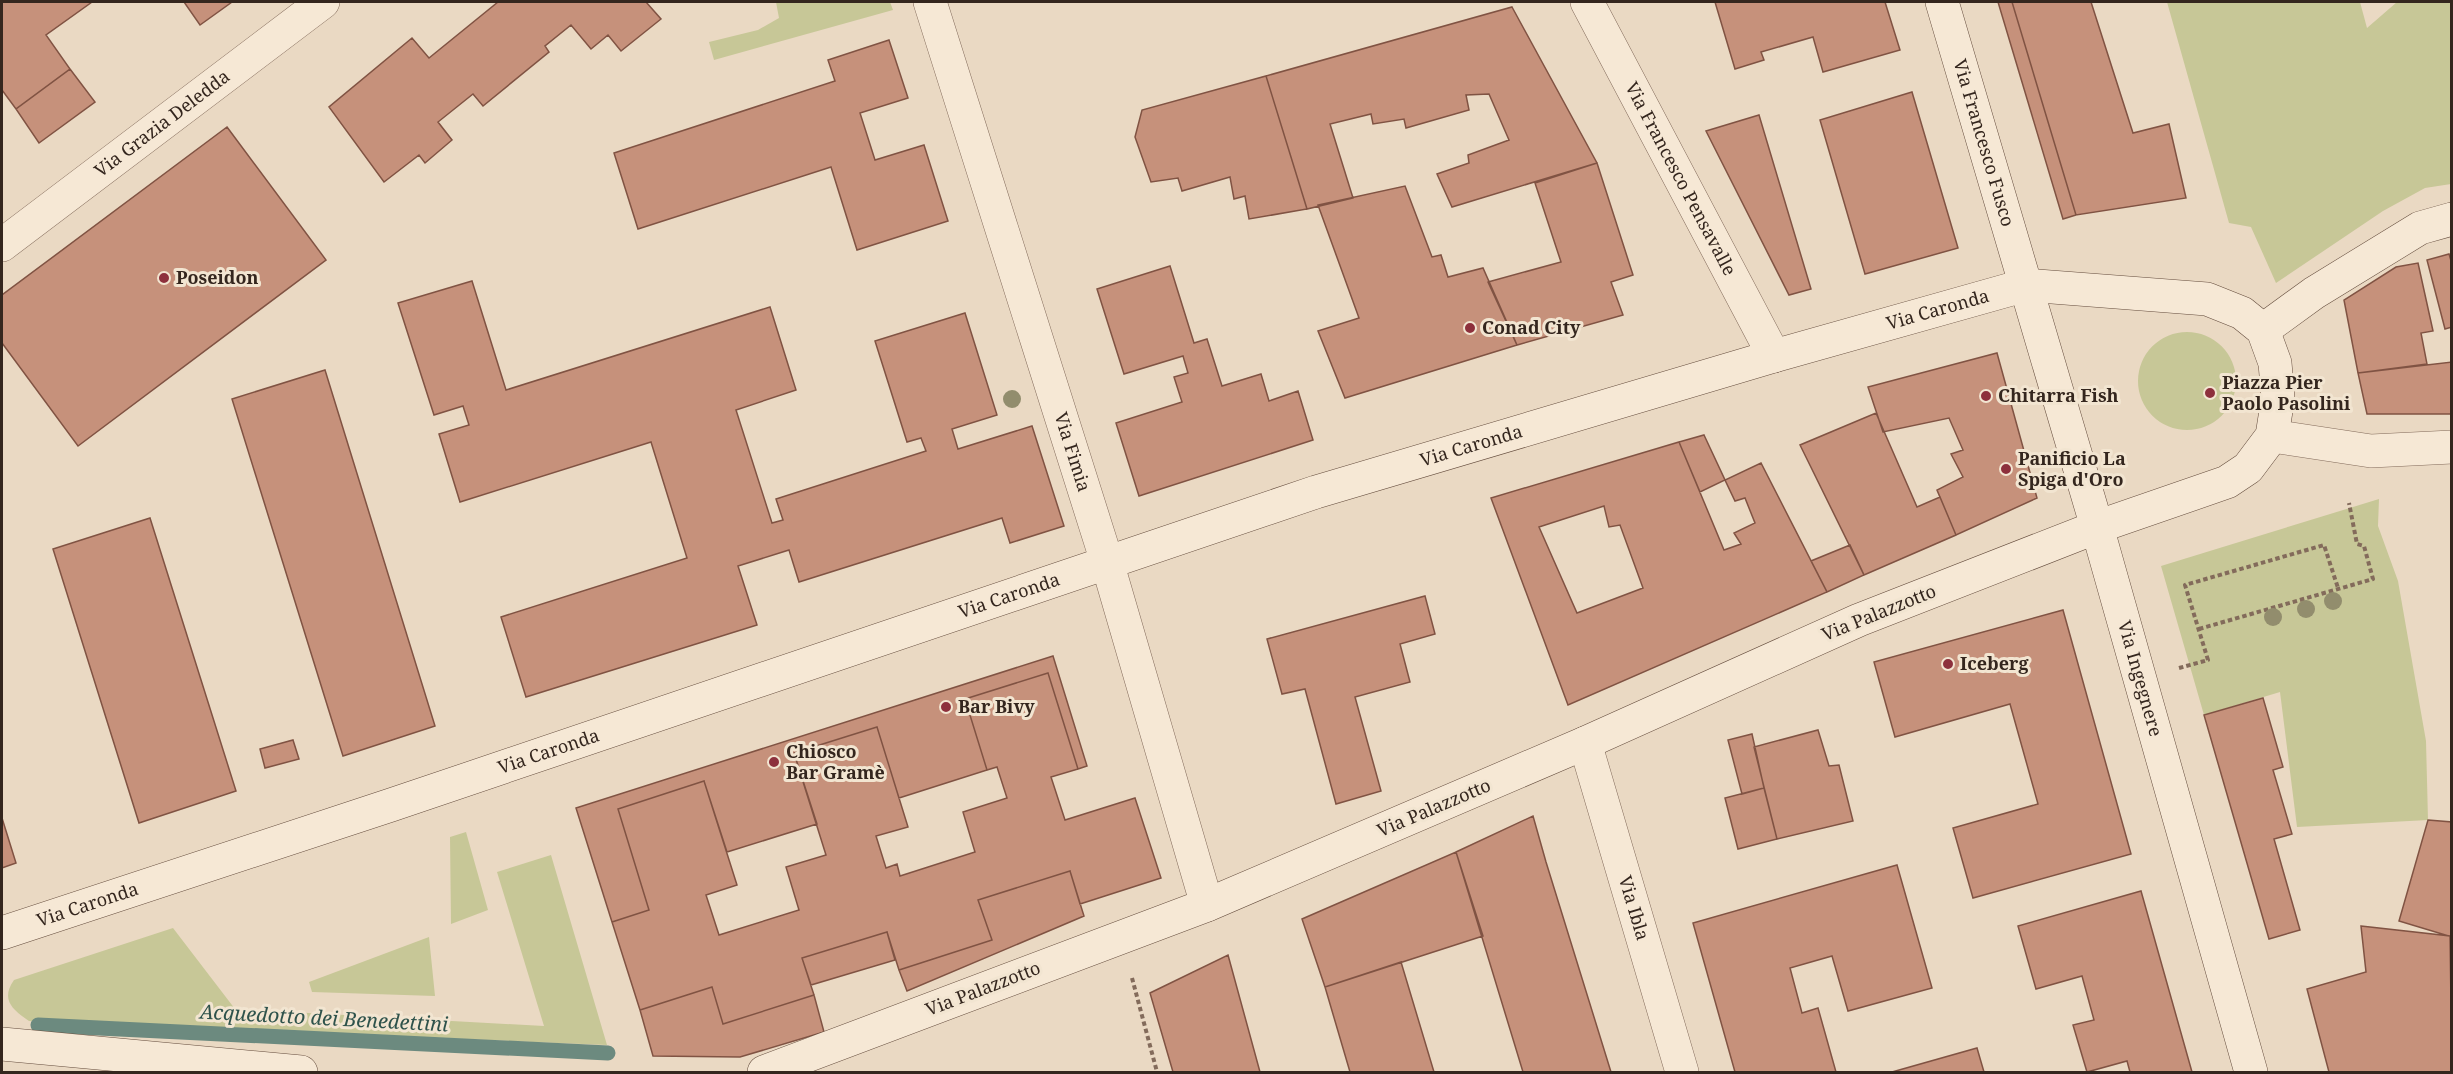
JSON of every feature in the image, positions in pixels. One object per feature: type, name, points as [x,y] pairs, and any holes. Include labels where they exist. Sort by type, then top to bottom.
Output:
[{"type":"main road","name":"Via Grazia Deledda","points":[[2,244],[323,2]]},
{"type":"main road","name":"Via Fimia","points":[[930,2],[1107,562],[1207,905]]},
{"type":"main road","name":"Via Francesco Pensavalle","points":[[1587,2],[1774,356]]},
{"type":"main road","name":"Via Francesco Fusco","points":[[1942,2],[2026,285]]},
{"type":"main road","points":[[2264,330],[2314,292],[2420,228],[2451,219]]},
{"type":"main road","name":"Via Caronda","points":[[2,933],[357,817],[1316,492],[1774,356],[2026,285]]},
{"type":"main road","points":[[2026,285],[2207,299],[2242,313],[2264,330],[2275,363],[2278,398],[2272,436],[2371,451],[2451,447]]},
{"type":"main road","name":"Via Ingegnere","points":[[2026,285],[2251,1072]]},
{"type":"main road","name":"Via Palazzotto","points":[[764,1072],[1207,905],[1585,743],[1859,620],[2097,527],[2227,482],[2248,468],[2272,436]]},
{"type":"main road","name":"Via Ibla","points":[[1585,743],[1682,1072]]},
{"type":"main road","points":[[2,1044],[301,1072]]},
{"type":"path","points":[[2199,629],[2373,579],[2364,546],[2357,544],[2349,503]]},
{"type":"path","points":[[2178,668],[2208,660],[2186,585],[2325,545],[2338,588]]},
{"type":"path","points":[[1123,937],[1136,998],[1158,1072]]},
{"type":"green space","points":[[776,2],[890,2],[893,10],[714,60],[709,42],[758,30],[779,18]]},
{"type":"green space","points":[[2167,2],[2360,2],[2367,28],[2397,2],[2451,2],[2451,184],[2425,188],[2383,211],[2276,283],[2251,227],[2229,223]]},
{"type":"green space","points":[[2187,332],[2206,336],[2221,347],[2232,362],[2236,381],[2232,400],[2221,415],[2206,426],[2187,430],[2168,426],[2153,415],[2142,400],[2138,381],[2142,362],[2153,347],[2168,336]]},
{"type":"green space","points":[[2379,499],[2378,526],[2398,581],[2426,741],[2428,820],[2297,827],[2280,692],[2204,715],[2161,566]]},
{"type":"green space","points":[[466,832],[488,910],[451,924],[450,837]]},
{"type":"green space","points":[[551,855],[607,1045],[29,1021],[18,1013],[8,999],[8,993],[14,980],[173,928],[235,1009],[544,1026],[497,872]]},
{"type":"green space","points":[[429,937],[435,996],[312,992],[309,982]]},
{"type":"building","points":[[2,2],[92,2],[46,35],[70,69],[16,109],[2,90]]},
{"type":"building","points":[[184,2],[232,2],[200,25]]},
{"type":"building","points":[[498,2],[646,2],[661,19],[621,51],[608,35],[591,49],[571,25],[545,46],[549,52],[483,106],[473,94],[438,122],[452,140],[425,163],[419,155],[384,182],[329,107],[412,38],[429,58]]},
{"type":"building","points":[[1715,2],[1885,2],[1900,50],[1823,72],[1813,37],[1761,52],[1764,60],[1735,69]]},
{"type":"building","points":[[1998,2],[2012,2],[2076,215],[2063,219]]},
{"type":"building","points":[[2012,2],[2091,2],[2133,133],[2169,124],[2186,198],[2076,215]]},
{"type":"building","points":[[1512,7],[1597,163],[1452,207],[1437,174],[1469,163],[1468,155],[1509,140],[1489,94],[1466,95],[1469,110],[1406,128],[1404,119],[1373,124],[1371,114],[1330,124],[1353,198],[1307,209],[1266,76]]},
{"type":"building","points":[[889,40],[908,98],[860,113],[875,160],[924,145],[948,221],[857,250],[831,167],[638,229],[614,153],[835,81],[828,60]]},
{"type":"building","points":[[70,69],[95,102],[39,143],[16,109]]},
{"type":"building","points":[[1266,76],[1307,209],[1249,219],[1245,196],[1234,199],[1230,177],[1182,191],[1178,178],[1151,182],[1135,137],[1142,110]]},
{"type":"building","points":[[1912,92],[1958,248],[1865,274],[1820,120]]},
{"type":"building","points":[[1759,115],[1811,289],[1789,295],[1706,131]]},
{"type":"building","name":"Poseidon","points":[[227,127],[326,260],[78,446],[2,343],[2,295]]},
{"type":"building","points":[[1597,163],[1633,275],[1611,282],[1623,315],[1517,345],[1488,282],[1561,262],[1535,183]]},
{"type":"building","points":[[1405,186],[1432,257],[1441,255],[1448,277],[1483,268],[1517,345],[1345,398],[1318,331],[1359,318],[1318,205]]},
{"type":"building","points":[[2449,254],[2452,264],[2452,327],[2445,329],[2427,260]]},
{"type":"building","points":[[2418,263],[2433,331],[2421,333],[2427,364],[2358,373],[2344,300],[2396,267]]},
{"type":"building","points":[[1170,266],[1194,343],[1207,339],[1222,386],[1261,374],[1269,401],[1298,391],[1313,440],[1139,496],[1116,423],[1182,402],[1174,377],[1188,373],[1183,356],[1124,374],[1097,289]]},
{"type":"building","points":[[472,281],[506,390],[770,307],[796,390],[736,410],[772,523],[783,520],[776,499],[926,451],[921,438],[907,442],[875,341],[965,313],[997,415],[952,429],[958,449],[1032,426],[1064,526],[1010,543],[1002,518],[799,582],[789,550],[738,566],[757,625],[526,697],[501,617],[687,558],[651,442],[460,502],[439,434],[469,425],[463,406],[434,415],[398,303]]},
{"type":"building","points":[[1997,353],[2037,498],[1956,535],[1937,490],[1963,477],[1951,454],[1963,450],[1949,418],[1883,432],[1868,387]]},
{"type":"building","points":[[2452,362],[2452,414],[2367,414],[2358,373]]},
{"type":"building","points":[[325,370],[435,726],[343,756],[232,399]]},
{"type":"building","points":[[1876,413],[1917,507],[1940,497],[1956,535],[1864,575],[1800,445]]},
{"type":"building","points":[[1704,435],[1725,480],[1700,492],[1679,442]]},
{"type":"building","points":[[1679,442],[1724,550],[1741,544],[1734,533],[1755,523],[1745,498],[1735,501],[1725,480],[1761,463],[1827,592],[1568,705],[1491,498]],"holes":[[[1604,506],[1609,527],[1620,525],[1643,588],[1577,613],[1539,527]]]},
{"type":"building","points":[[150,518],[236,791],[139,823],[53,549]]},
{"type":"building","points":[[1850,545],[1864,575],[1827,592],[1811,561]]},
{"type":"building","points":[[1425,596],[1435,634],[1400,644],[1410,682],[1355,697],[1381,791],[1336,804],[1305,689],[1282,694],[1267,639]]},
{"type":"building","points":[[2063,610],[2131,854],[1973,898],[1953,828],[2038,804],[2010,704],[1895,737],[1874,662]]},
{"type":"building","points":[[1053,656],[1087,766],[1078,769],[1048,673],[965,699],[987,770],[899,798],[877,727],[794,753],[817,824],[727,852],[704,781],[618,809],[649,910],[612,922],[576,808]]},
{"type":"building","points":[[1048,673],[1078,769],[1051,777],[1065,820],[1135,798],[1161,878],[1080,904],[1070,871],[978,900],[992,940],[899,970],[887,932],[802,958],[814,995],[723,1024],[712,987],[640,1010],[612,922],[649,910],[618,809],[704,781],[737,885],[706,895],[719,935],[799,910],[786,867],[826,855],[794,753],[877,727],[908,827],[876,836],[886,868],[897,864],[900,876],[975,852],[963,812],[1007,798],[997,767],[987,770],[965,699]]},
{"type":"building","points":[[2263,698],[2283,767],[2273,770],[2292,834],[2274,839],[2300,930],[2269,939],[2204,715]]},
{"type":"building","points":[[1818,730],[1829,766],[1839,765],[1853,821],[1777,839],[1754,747]]},
{"type":"building","points":[[1752,734],[1764,788],[1742,794],[1728,740]]},
{"type":"building","points":[[293,740],[299,759],[265,768],[260,749]]},
{"type":"building","points":[[1764,788],[1777,839],[1738,849],[1725,798]]},
{"type":"building","points":[[1533,816],[1611,1072],[1523,1072],[1456,852]]},
{"type":"building","points":[[2,818],[16,863],[2,868]]},
{"type":"building","points":[[2428,820],[2452,822],[2452,937],[2399,921]]},
{"type":"building","points":[[1456,852],[1483,936],[1325,987],[1302,919]]},
{"type":"building","points":[[1897,865],[1932,988],[1848,1011],[1832,956],[1790,968],[1802,1013],[1818,1008],[1836,1072],[1735,1072],[1693,923]]},
{"type":"building","points":[[1070,871],[1084,916],[907,991],[899,970],[992,940],[978,900]]},
{"type":"building","points":[[2141,891],[2192,1072],[2130,1072],[2127,1061],[2087,1072],[2073,1025],[2094,1020],[2082,976],[2036,989],[2018,926]]},
{"type":"building","points":[[2361,926],[2450,936],[2452,1072],[2329,1072],[2307,989],[2366,972]]},
{"type":"building","points":[[887,932],[895,960],[811,985],[802,958]]},
{"type":"building","points":[[1228,955],[1260,1072],[1173,1072],[1150,993]]},
{"type":"building","points":[[1401,962],[1434,1072],[1350,1072],[1325,987]]},
{"type":"building","points":[[712,987],[723,1024],[814,995],[824,1032],[740,1057],[653,1056],[640,1010]]},
{"type":"building","points":[[1977,1048],[1984,1072],[1892,1072]]},
{"type":"waterway","name":"Acquedotto dei Benedettini","points":[[38,1025],[608,1053]]},
{"type":"place","name":"Poseidon","points":[[164,278]]},
{"type":"place","name":"Conad City","points":[[1470,328]]},
{"type":"place","name":"Piazza Pier Paolo Pasolini","points":[[2210,393]]},
{"type":"place","name":"Chitarra Fish","points":[[1986,396]]},
{"type":"place","name":"Panificio La Spiga d'Oro","points":[[2006,469]]},
{"type":"place","name":"Iceberg","points":[[1948,664]]},
{"type":"place","name":"Bar Bivy","points":[[946,707]]},
{"type":"place","name":"Chiosco Bar Gramè","points":[[774,762]]}]
